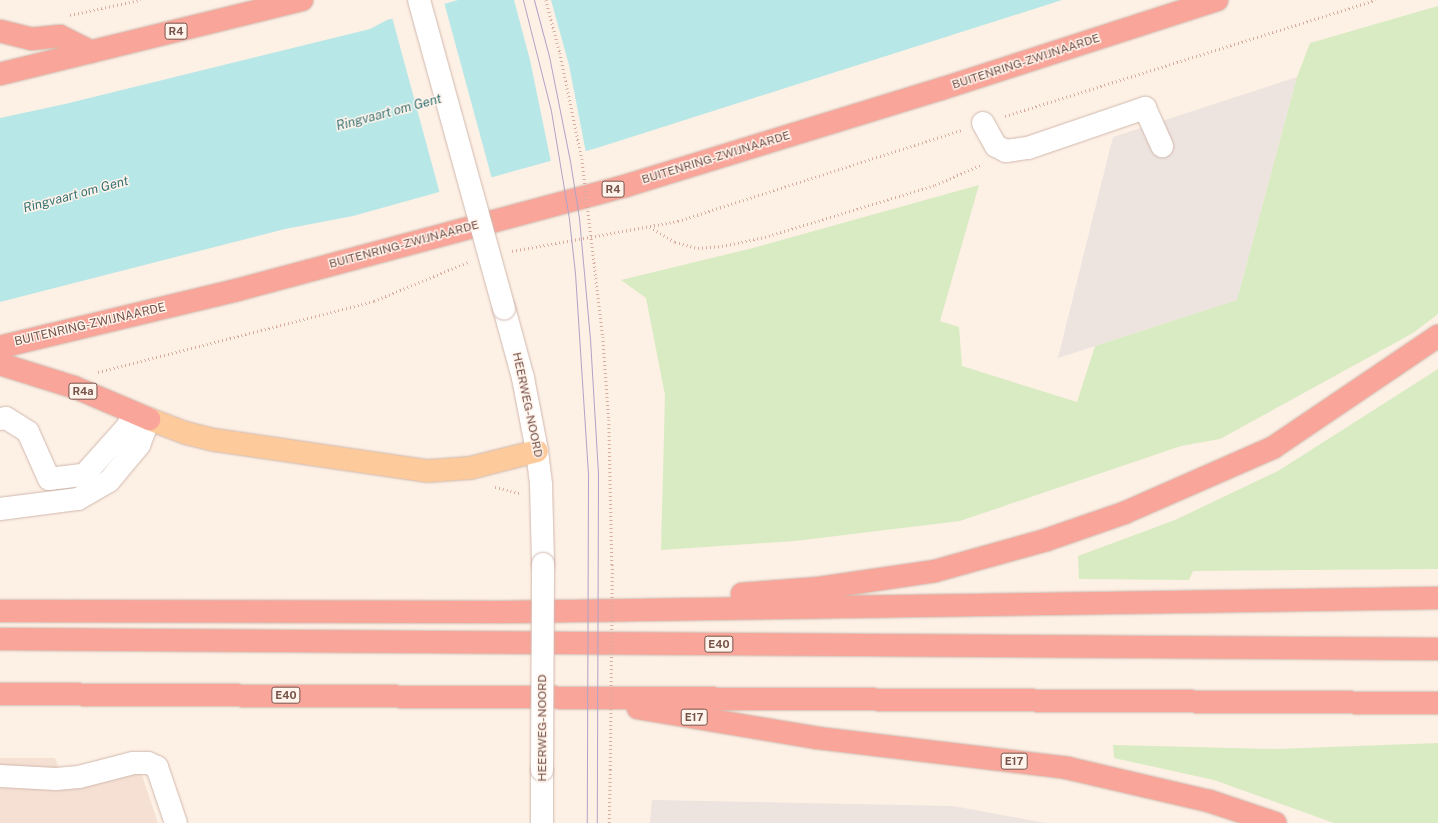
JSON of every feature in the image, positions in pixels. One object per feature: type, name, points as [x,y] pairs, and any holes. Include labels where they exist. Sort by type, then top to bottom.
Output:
[{"type":"highway","name":"R4","points":[[0,74],[302,0]]},
{"type":"highway","name":"BUITENRING-ZWIJNAARDE","points":[[0,347],[237,290],[625,186],[941,89],[1217,0]]},
{"type":"highway","points":[[0,31],[31,39],[60,36],[91,52]]},
{"type":"highway","points":[[505,612],[820,588],[935,571],[1046,540],[1124,513],[1274,447],[1438,336]]},
{"type":"highway","name":"R4a","points":[[0,364],[74,387],[141,416]]},
{"type":"highway","points":[[0,611],[505,612],[1438,598]]},
{"type":"highway","name":"E40","points":[[0,639],[1438,648]]},
{"type":"highway","name":"E40","points":[[0,694],[1438,703]]},
{"type":"highway","name":"E17","points":[[571,697],[817,738],[1067,768],[1209,801],[1275,823]]},
{"type":"main road","name":"R4a","points":[[141,416],[186,433],[216,440],[428,471],[470,468],[537,451]]},
{"type":"street","name":"HEERWEG-NOORD","points":[[419,0],[523,378],[537,451],[541,485],[543,564],[542,823]]},
{"type":"street","points":[[983,123],[996,146],[1006,151],[1028,148],[1145,108],[1162,146]]},
{"type":"street","points":[[0,420],[6,418],[28,432],[49,479],[84,476],[128,426],[141,416]]},
{"type":"street","points":[[0,509],[78,499],[109,481],[138,445],[141,416]]},
{"type":"street","points":[[0,776],[56,779],[79,777],[133,763],[148,763],[157,767],[176,823]]},
{"type":"path","points":[[546,0],[564,68],[582,159],[603,338],[609,420],[612,565],[609,823]]},
{"type":"path","points":[[510,251],[678,222],[983,123],[1375,0]]},
{"type":"path","points":[[650,226],[675,242],[698,248],[722,246],[761,238],[934,184],[974,169],[1006,151]]},
{"type":"path","points":[[74,387],[82,376],[374,301],[453,267],[474,261]]},
{"type":"shaded area","points":[[1297,77],[1237,300],[1058,358],[1113,137]]},
{"type":"shaded area","points":[[135,755],[158,823],[0,823],[0,758],[55,758],[60,772]]},
{"type":"shaded area","points":[[652,800],[953,806],[1046,823],[650,823]]},
{"type":"green space","points":[[1438,6],[1438,314],[1413,333],[1220,439],[1181,446],[960,521],[795,541],[661,550],[665,395],[646,298],[621,280],[757,247],[979,185],[940,321],[959,327],[962,366],[1077,402],[1095,346],[1237,300],[1297,77],[1310,43]]},
{"type":"green space","points":[[1438,369],[1438,569],[1193,571],[1189,580],[1079,579],[1078,556],[1175,520],[1278,471]]},
{"type":"green space","points":[[1438,743],[1438,823],[1334,823],[1214,780],[1114,758],[1113,745],[1277,749]]},
{"type":"water","name":"Ringvaart om Gent","points":[[458,0],[1062,0],[597,148],[353,216],[285,229],[0,302],[0,118],[65,104],[370,29],[387,20]]},
{"type":"pier","points":[[514,0],[551,0],[569,65],[586,153],[551,162],[530,60]]},
{"type":"pier","points":[[444,2],[492,179],[440,194],[392,17]]},
{"type":"tram line","points":[[523,0],[551,111],[569,219],[575,273],[588,476],[587,823]]},
{"type":"tram line","points":[[534,0],[549,56],[570,161],[579,218],[590,339],[598,475],[597,823]]}]
